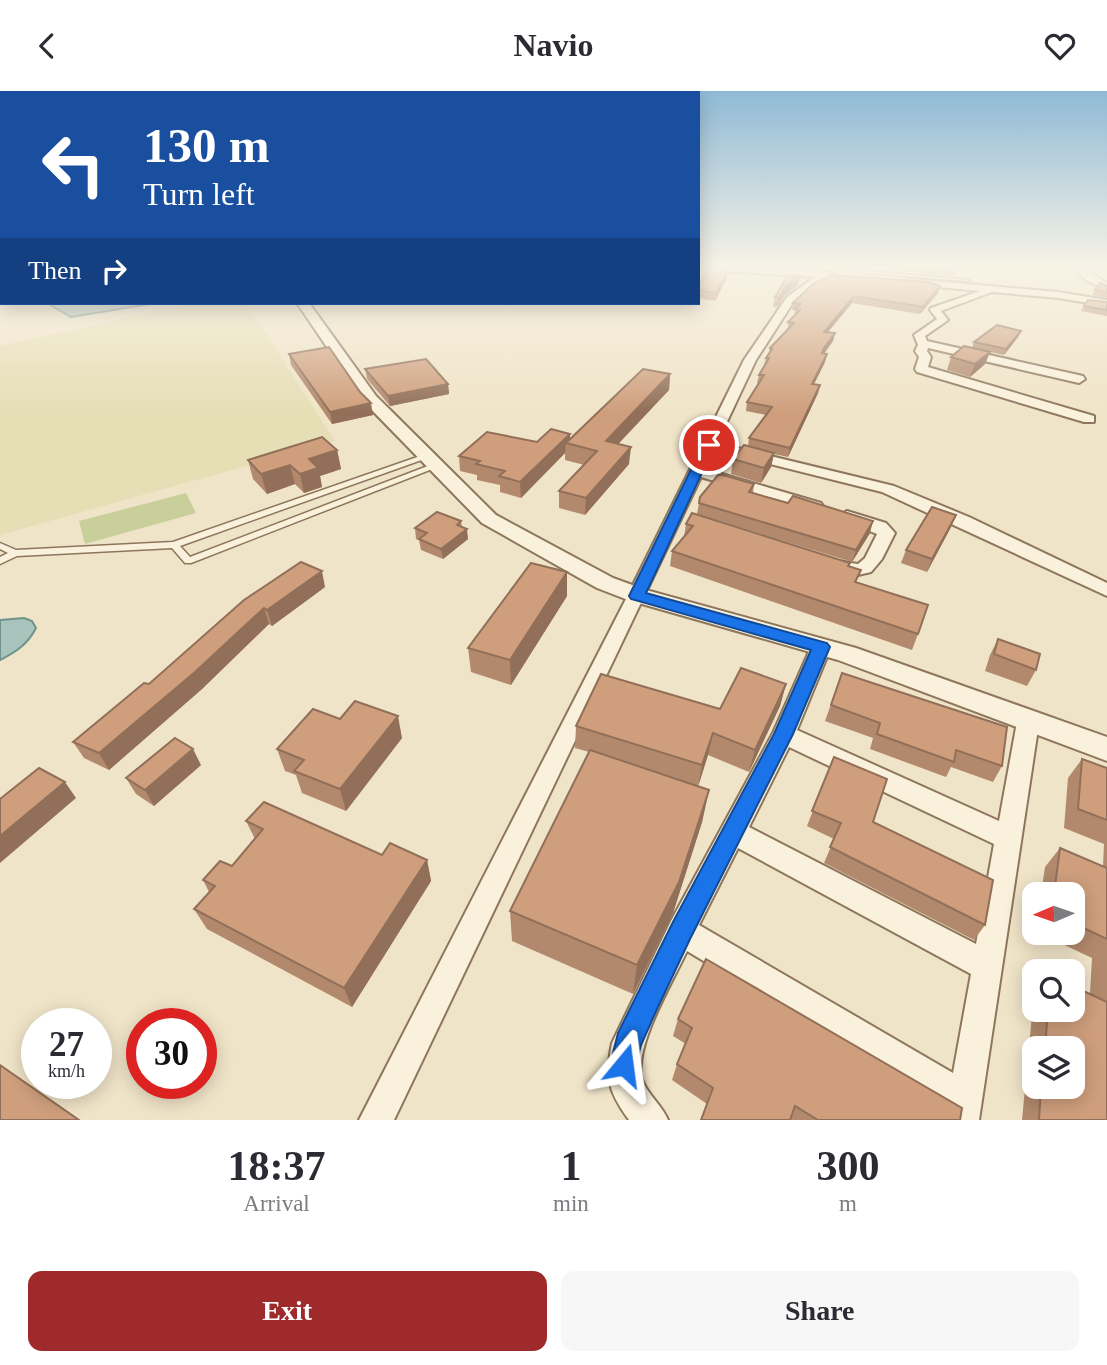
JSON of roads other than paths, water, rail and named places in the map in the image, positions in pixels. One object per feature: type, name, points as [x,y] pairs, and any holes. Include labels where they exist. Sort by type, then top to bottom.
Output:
[{"type":"street","points":[[312,316],[370,399],[489,519],[605,583],[637,596],[821,647],[1107,749]]},
{"type":"street","points":[[376,1120],[637,596],[682,517],[697,471],[750,360],[779,316]]},
{"type":"street","points":[[940,316],[943,320],[920,333],[923,342],[921,351],[925,359],[921,369],[925,372],[1089,419]]},
{"type":"street","points":[[923,342],[1079,379]]},
{"type":"street","points":[[709,445],[888,489],[953,516],[1107,590]]},
{"type":"street","points":[[697,471],[872,523],[885,530],[886,533],[868,568],[861,572],[826,563]]},
{"type":"street","points":[[652,1120],[626,1087],[624,1065],[628,1043],[681,930],[784,734],[821,647]]},
{"type":"street","points":[[681,930],[963,1110],[1028,722]]},
{"type":"street","points":[[784,734],[1009,838]]},
{"type":"street","points":[[734,832],[987,966]]},
{"type":"lane","points":[[0,561],[15,553],[174,545],[330,490],[431,461]]},
{"type":"lane","points":[[174,545],[188,562],[342,503],[431,461]]},
{"type":"lane","points":[[330,490],[342,503]]},
{"type":"lane","points":[[256,516],[269,531]]},
{"type":"lane","points":[[0,546],[15,553]]},
{"type":"water","points":[[24,618],[32,621],[36,628],[33,634],[21,647],[0,660],[0,620]]}]
